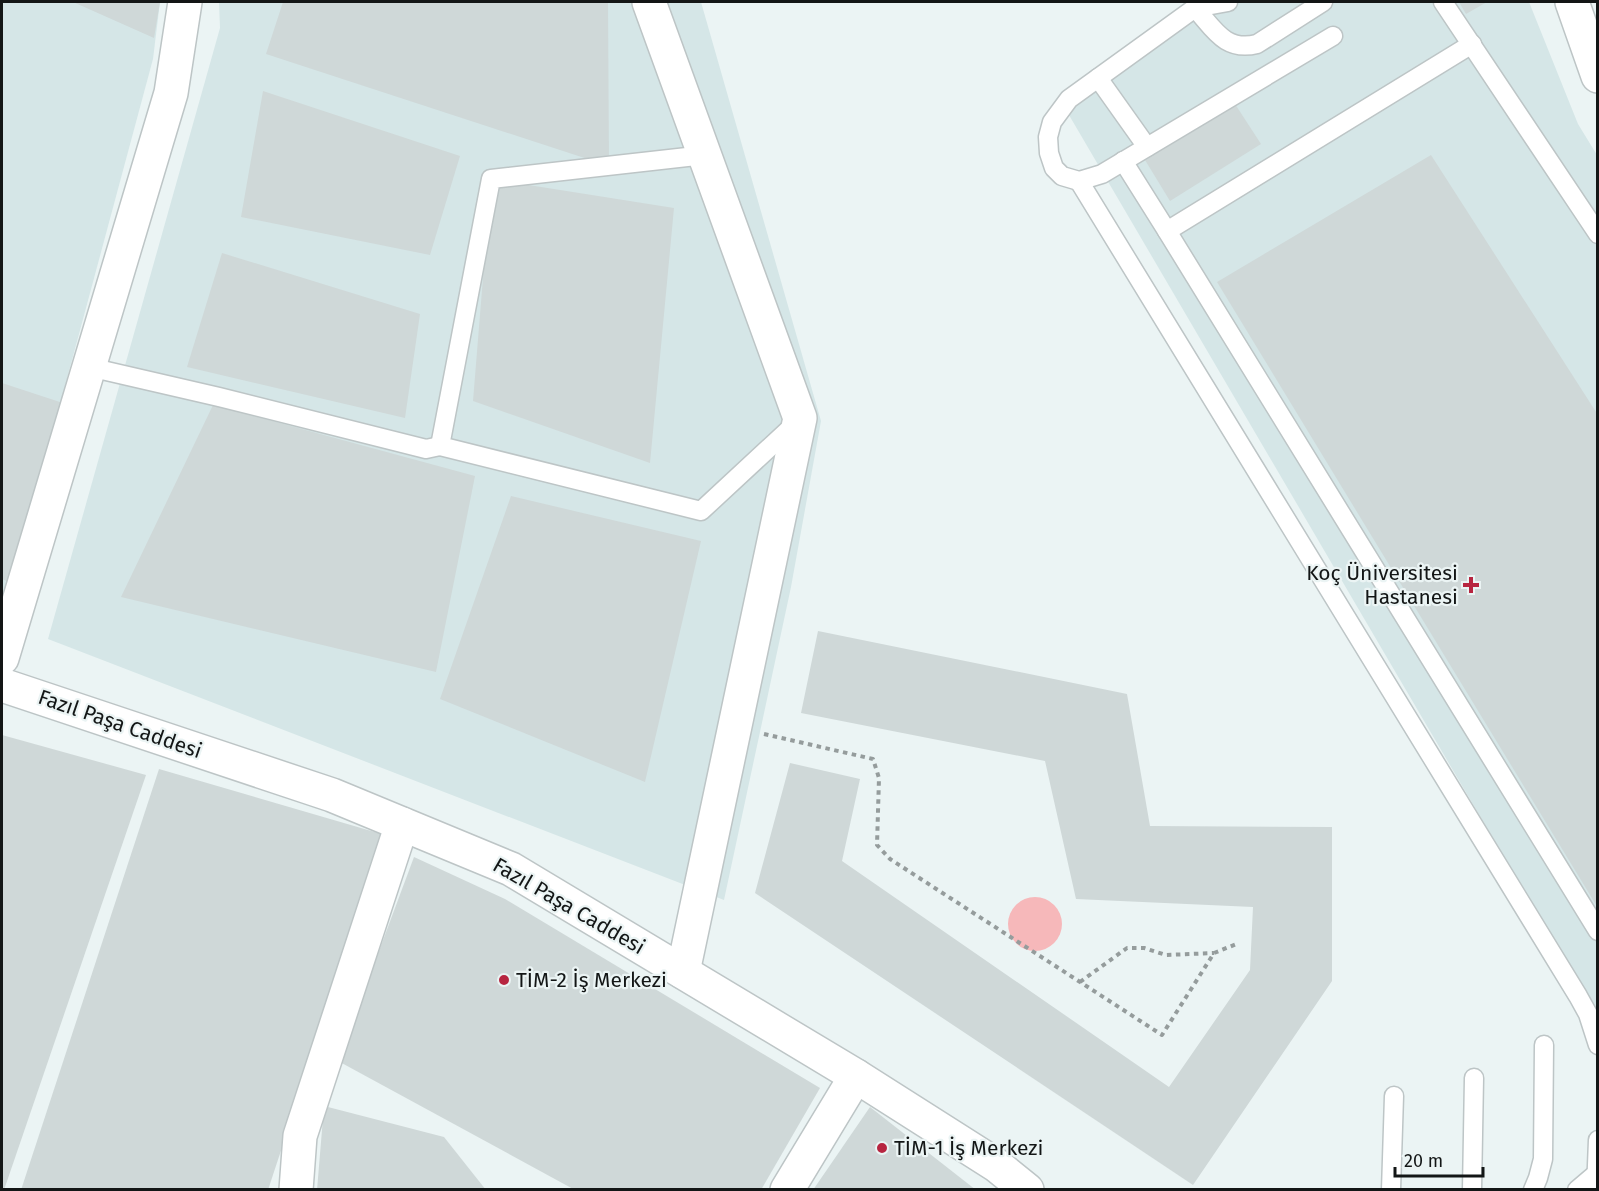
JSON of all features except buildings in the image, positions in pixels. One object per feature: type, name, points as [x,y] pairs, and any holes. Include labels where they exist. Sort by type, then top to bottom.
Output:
[{"type":"street","points":[[2,658],[171,93],[185,2]]},
{"type":"street","points":[[650,2],[801,418],[683,972]]},
{"type":"street","points":[[1572,2],[1598,76]]},
{"type":"street","name":"Fazıl Paşa Caddesi","points":[[2,685],[332,795],[511,869],[856,1076],[996,1165],[1027,1190]]},
{"type":"street","points":[[296,1190],[300,1136],[402,824]]},
{"type":"street","points":[[787,1190],[856,1076]]},
{"type":"lane","points":[[1228,2],[1197,5],[1070,99],[1052,122],[1048,137],[1049,153],[1054,168],[1062,176],[1079,181],[1102,174],[1333,36]]},
{"type":"lane","points":[[1197,5],[1221,38],[1237,46],[1246,47],[1257,44],[1323,2]]},
{"type":"lane","points":[[1443,2],[1598,234]]},
{"type":"lane","points":[[1167,231],[1472,44]]},
{"type":"lane","points":[[1098,78],[1147,147]]},
{"type":"lane","points":[[440,446],[491,179],[705,155]]},
{"type":"lane","points":[[1123,161],[1598,931]]},
{"type":"lane","points":[[1079,181],[1578,996],[1588,1014],[1598,1045]]},
{"type":"lane","points":[[89,367],[426,449],[440,446],[701,511],[801,418]]},
{"type":"lane","points":[[1533,1190],[1543,1159],[1544,1045]]},
{"type":"lane","points":[[1472,1190],[1474,1078]]},
{"type":"lane","points":[[1391,1190],[1394,1096]]},
{"type":"lane","points":[[1577,1190],[1596,1181],[1598,1140]]},
{"type":"path","points":[[734,727],[873,759],[879,778],[877,845],[890,859],[1162,1035],[1214,953]]},
{"type":"path","points":[[1080,982],[1127,948],[1144,948],[1166,955],[1214,953],[1239,943]]},
{"type":"shaded area","points":[[2,2],[160,2],[153,59],[2,620]]},
{"type":"shaded area","points":[[219,2],[701,2],[821,421],[791,587],[724,900],[48,639],[220,28]]},
{"type":"shaded area","name":"Koç Üniversitesi Hastanesi","points":[[1218,2],[1529,2],[1578,124],[1597,155],[1597,1016],[1059,98]]},
{"type":"shaded area","points":[[1035,897],[1054,905],[1062,924],[1054,943],[1035,951],[1016,943],[1008,924],[1016,905]]},
{"type":"place","name":"Koç Üniversitesi Hastanesi","points":[[1471,585]]},
{"type":"place","name":"TİM-2 İş Merkezi","points":[[504,980]]},
{"type":"place","name":"TİM-1 İş Merkezi","points":[[882,1148]]}]
